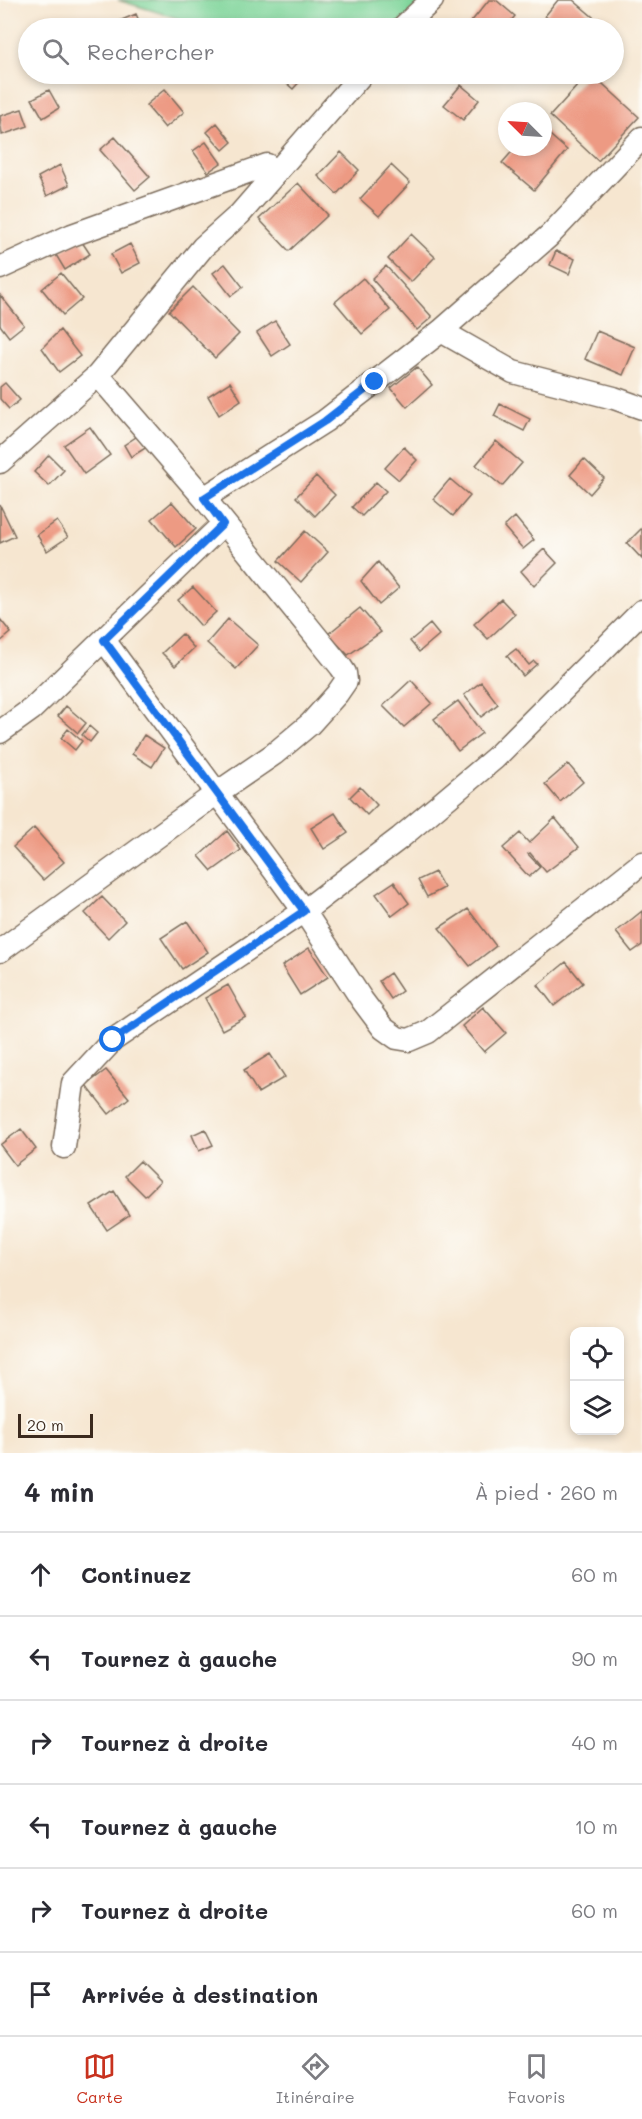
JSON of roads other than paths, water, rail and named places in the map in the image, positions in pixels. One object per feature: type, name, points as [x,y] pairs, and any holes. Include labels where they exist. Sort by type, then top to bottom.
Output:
[{"type":"street","points":[[413,18],[432,0]]},
{"type":"street","points":[[0,462],[98,375],[203,247],[240,214],[353,84]]},
{"type":"street","points":[[204,498],[325,421],[441,331],[549,236],[642,138]]},
{"type":"street","points":[[0,268],[72,235],[267,165]]},
{"type":"street","points":[[441,331],[513,372],[614,398],[642,408]]},
{"type":"street","points":[[0,951],[274,754],[310,724],[343,687],[347,677],[204,498],[98,375]]},
{"type":"street","points":[[0,732],[32,709],[223,524]]},
{"type":"street","points":[[64,1147],[73,1083],[113,1040],[304,911],[400,838],[495,758],[642,611]]},
{"type":"street","points":[[104,640],[304,911],[362,1000],[383,1028],[397,1038],[409,1040],[428,1032],[642,862]]}]
